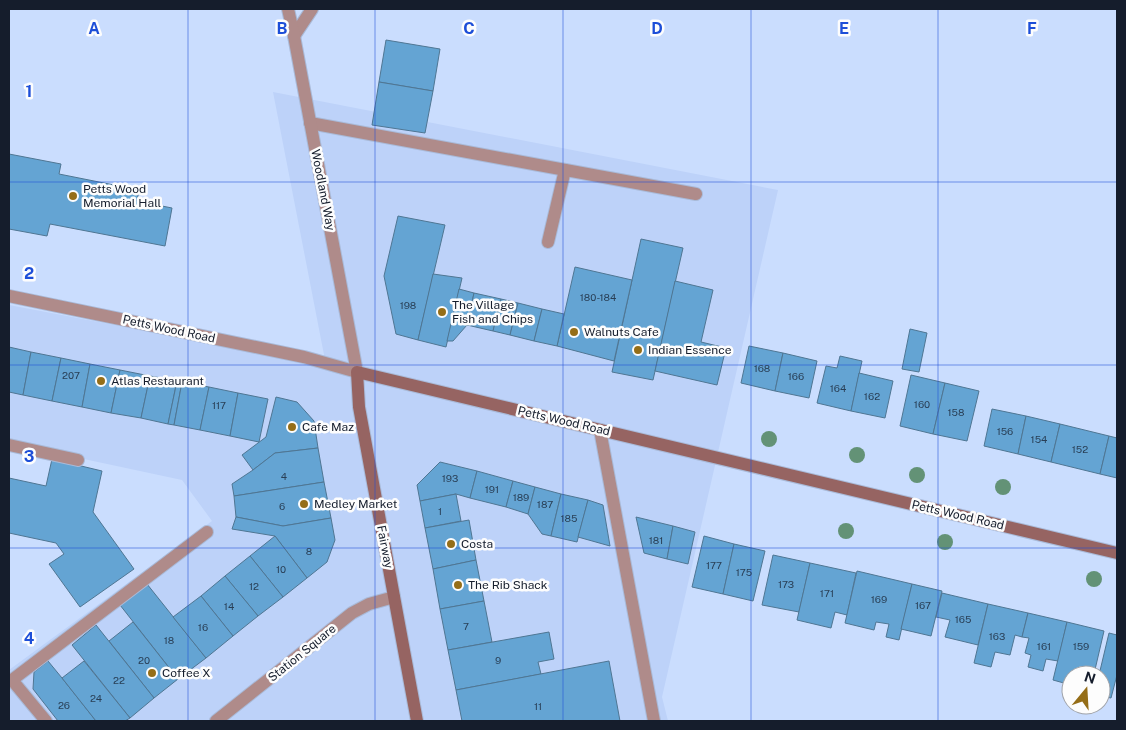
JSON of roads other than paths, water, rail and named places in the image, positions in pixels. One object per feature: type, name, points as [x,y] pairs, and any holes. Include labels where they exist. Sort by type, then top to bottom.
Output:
[{"type":"street","name":"Woodland Way","points":[[288,9],[357,372]]},
{"type":"street","points":[[294,36],[312,9]]},
{"type":"street","points":[[310,123],[696,194]]},
{"type":"street","points":[[548,242],[565,170]]},
{"type":"street","name":"Petts Wood Road","points":[[9,296],[304,357],[357,372],[1117,553]]},
{"type":"street","name":"Fairway","points":[[357,372],[359,407],[417,721]]},
{"type":"street","points":[[600,430],[654,721]]},
{"type":"street","points":[[9,445],[78,460]]},
{"type":"street","points":[[46,721],[12,680],[206,532]]},
{"type":"street","name":"Station Square","points":[[216,721],[352,613],[369,604],[394,597]]},
{"type":"place","name":"Petts Wood Memorial Hall","points":[[73,196]]},
{"type":"place","name":"The Village Fish and Chips","points":[[442,312]]},
{"type":"place","name":"Walnuts Cafe","points":[[574,332]]},
{"type":"place","name":"Indian Essence","points":[[638,350]]},
{"type":"place","name":"Atlas Restaurant","points":[[101,381]]},
{"type":"place","name":"Cafe Maz","points":[[292,427]]},
{"type":"place","name":"Medley Market","points":[[304,504]]},
{"type":"place","name":"Costa","points":[[451,544]]},
{"type":"place","name":"The Rib Shack","points":[[458,585]]},
{"type":"place","name":"Coffee X","points":[[152,673]]}]
